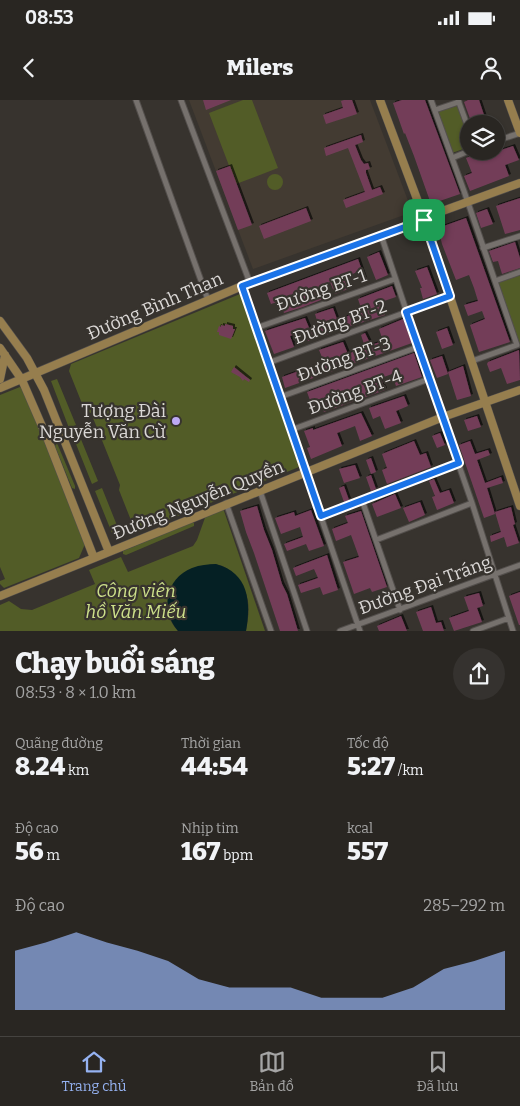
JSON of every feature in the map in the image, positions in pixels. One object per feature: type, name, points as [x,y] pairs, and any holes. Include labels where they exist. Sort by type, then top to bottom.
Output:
[{"type":"street","points":[[136,100],[208,300]]},
{"type":"street","points":[[181,100],[246,284],[256,328],[360,631]]},
{"type":"street","points":[[380,100],[424,220],[520,506]]},
{"type":"street","points":[[431,100],[518,345],[472,361]]},
{"type":"street","points":[[505,138],[520,133],[517,117],[508,100]]},
{"type":"street","points":[[434,110],[458,101],[463,115]]},
{"type":"street","points":[[452,158],[460,155]]},
{"type":"street","name":"Đường Bình Than","points":[[0,388],[246,284],[424,220],[520,183]]},
{"type":"street","points":[[381,235],[429,380],[459,463],[513,631]]},
{"type":"street","points":[[483,248],[520,237]]},
{"type":"street","points":[[495,281],[520,272]]},
{"type":"street","name":"Đường BT-1","points":[[256,328],[395,279]]},
{"type":"street","name":"Đường BT-2","points":[[268,363],[450,296]]},
{"type":"street","points":[[0,321],[36,374],[44,390],[109,552]]},
{"type":"street","name":"Đường BT-3","points":[[280,397],[418,347]]},
{"type":"street","points":[[0,348],[22,380],[48,440],[94,558]]},
{"type":"street","points":[[0,379],[5,355]]},
{"type":"street","name":"Đường BT-4","points":[[291,430],[429,380]]},
{"type":"street","name":"Đường Nguyễn Quyền","points":[[0,596],[226,503],[442,418],[520,390]]},
{"type":"street","points":[[48,440],[62,434]]},
{"type":"street","points":[[321,516],[459,463]]},
{"type":"street","points":[[70,497],[85,491]]},
{"type":"street","points":[[260,491],[307,631]]},
{"type":"street","points":[[362,500],[400,610]]},
{"type":"street","points":[[226,503],[270,631]]},
{"type":"street","points":[[376,540],[472,503]]},
{"type":"street","name":"Đường Đại Tráng","points":[[340,631],[520,565]]},
{"type":"street","points":[[474,631],[509,618]]},
{"type":"shaded area","points":[[189,100],[370,100],[410,206],[407,214],[253,269]]},
{"type":"green space","points":[[243,100],[252,100],[278,168],[236,184],[209,113]]},
{"type":"green space","points":[[458,105],[462,115],[460,115],[460,150],[452,153],[437,112]]},
{"type":"green space","points":[[272,174],[278,174],[283,179],[281,188],[272,190],[267,185],[267,179]]},
{"type":"green space","points":[[520,272],[520,344],[517,345],[495,281]]},
{"type":"green space","points":[[240,294],[299,467],[136,533],[119,490],[120,485],[91,413],[85,411],[69,371],[71,364]]},
{"type":"green space","points":[[57,379],[76,425],[69,428],[51,381]]},
{"type":"green space","points":[[20,387],[25,392],[85,544],[79,558],[4,588],[0,584],[0,581],[5,579],[0,567],[0,395]]},
{"type":"green space","points":[[78,432],[98,481],[92,484],[72,434]]},
{"type":"green space","points":[[57,443],[75,489],[72,488],[55,446]]},
{"type":"green space","points":[[102,488],[120,533],[116,537],[112,533],[95,491]]},
{"type":"green space","name":"Công viên hồ Văn Miếu","points":[[223,508],[265,631],[246,631],[249,609],[247,596],[241,584],[228,569],[213,565],[190,570],[176,584],[168,606],[168,614],[178,631],[0,631],[0,605],[9,601],[21,609],[32,610],[95,584],[89,570],[121,557],[128,572],[193,546],[206,515]]},
{"type":"green space","points":[[194,523],[194,526],[126,555],[123,554],[123,551]]},
{"type":"water","points":[[216,564],[227,568],[235,574],[245,590],[248,610],[246,631],[178,631],[172,623],[167,605],[171,587],[183,573],[192,568]]},
{"type":"building","points":[[203,100],[231,100],[206,110]]},
{"type":"building","points":[[352,100],[357,114],[326,124],[323,115],[343,108],[341,101]]},
{"type":"building","points":[[402,100],[425,100],[460,194],[431,204],[393,103]]},
{"type":"building","points":[[479,100],[484,115],[469,115],[464,102]]},
{"type":"building","points":[[361,135],[363,142],[355,145],[361,160],[364,164],[368,163],[370,169],[366,170],[366,173],[372,190],[380,187],[383,194],[346,208],[343,200],[365,192],[348,148],[326,156],[324,148]]},
{"type":"building","points":[[513,146],[519,160],[505,165],[509,176],[470,191],[464,176],[472,173],[467,160],[505,160],[505,149]]},
{"type":"building","points":[[230,166],[252,225],[238,230],[216,171]]},
{"type":"building","points":[[520,198],[520,230],[505,234],[496,206]]},
{"type":"building","points":[[306,208],[311,221],[264,239],[259,226]]},
{"type":"building","points":[[487,209],[493,224],[481,228],[476,213]]},
{"type":"building","points":[[466,218],[510,342],[479,352],[470,325],[485,319],[482,311],[468,316],[464,305],[478,301],[474,288],[469,275],[456,280],[438,228]]},
{"type":"building","points":[[515,242],[520,258],[520,268],[502,274],[498,261],[493,262],[489,251]]},
{"type":"building","points":[[379,252],[388,275],[376,280],[367,257]]},
{"type":"building","points":[[358,259],[366,282],[362,284],[357,272],[344,278],[348,289],[335,294],[330,282],[321,286],[326,298],[303,307],[284,313],[280,301],[271,304],[267,293]]},
{"type":"building","points":[[427,267],[437,294],[423,299],[420,288],[422,288],[415,271]]},
{"type":"building","points":[[392,286],[396,297],[381,302],[385,315],[342,329],[339,319],[362,311],[358,299]]},
{"type":"building","points":[[333,308],[337,319],[326,323],[329,334],[308,341],[305,330],[290,336],[294,347],[274,354],[265,331],[305,318],[310,330],[319,327],[315,314]]},
{"type":"building","points":[[403,319],[412,343],[285,388],[282,377],[324,362],[319,350],[343,342],[348,354],[365,347],[361,335],[365,333],[371,345],[383,341],[379,329]]},
{"type":"building","points":[[225,324],[233,326],[233,329],[235,329],[231,339],[219,335],[219,332],[217,332],[219,326],[225,326]]},
{"type":"building","points":[[447,328],[453,345],[442,349],[436,332]]},
{"type":"building","points":[[519,350],[520,380],[507,384],[501,368],[490,372],[488,362]]},
{"type":"building","points":[[414,353],[422,377],[396,386],[392,374],[381,378],[385,390],[324,412],[320,400],[311,403],[307,392]]},
{"type":"building","points":[[442,356],[448,374],[437,378],[430,360]]},
{"type":"building","points":[[463,366],[471,396],[457,400],[448,372]]},
{"type":"building","points":[[234,367],[250,380],[249,382],[244,379],[243,381],[231,372]]},
{"type":"building","points":[[404,396],[408,406],[396,411],[401,423],[385,429],[380,416],[373,419],[369,408]]},
{"type":"building","points":[[361,413],[372,436],[360,441],[355,426],[337,433],[342,446],[311,459],[307,448],[310,447],[304,431],[313,428],[313,430]]},
{"type":"building","points":[[477,416],[481,427],[468,431],[464,420]]},
{"type":"building","points":[[440,433],[445,445],[437,448],[432,436]]},
{"type":"building","points":[[414,441],[420,455],[426,453],[431,467],[387,484],[382,470],[387,468],[382,454]]},
{"type":"building","points":[[470,441],[475,454],[488,450],[490,455],[477,460],[485,483],[501,477],[503,483],[487,488],[495,514],[484,518],[459,445]]},
{"type":"building","points":[[371,458],[376,472],[371,474],[366,460]]},
{"type":"building","points":[[355,465],[360,478],[344,483],[339,469]]},
{"type":"building","points":[[371,475],[376,489],[371,491],[366,477]]},
{"type":"building","points":[[434,479],[440,493],[449,490],[454,503],[437,510],[432,497],[435,496],[429,481]]},
{"type":"building","points":[[344,486],[349,500],[344,502],[339,488]]},
{"type":"building","points":[[395,494],[401,508],[377,517],[372,504]]},
{"type":"building","points":[[420,502],[425,515],[409,522],[403,508]]},
{"type":"building","points":[[257,506],[298,631],[280,631],[246,532],[240,511]]},
{"type":"building","points":[[511,507],[515,524],[513,525],[519,543],[507,547],[504,537],[491,542],[490,536],[501,532],[495,512]]},
{"type":"building","points":[[311,510],[324,546],[309,551],[306,544],[287,551],[284,544],[303,537],[300,527],[281,534],[275,518],[294,512],[295,516]]},
{"type":"building","points":[[361,511],[387,587],[372,592],[370,588],[354,594],[343,562],[359,557],[351,535],[336,541],[332,529],[348,523],[345,516]]},
{"type":"building","points":[[327,555],[338,590],[323,595],[320,587],[301,593],[298,585],[318,578],[314,569],[296,576],[293,568]]},
{"type":"building","points":[[520,592],[520,625],[519,625],[509,596]]},
{"type":"building","points":[[479,593],[483,606],[477,608],[482,622],[454,631],[449,618],[469,611],[464,597]]},
{"type":"building","points":[[431,607],[436,623],[441,622],[444,631],[423,631],[416,612]]},
{"type":"building","points":[[401,616],[407,631],[379,631],[377,626]]},
{"type":"place","name":"Tượng Đài Nguyễn Văn Cừ","points":[[176,421]]},
{"type":"route","points":[[424,220],[450,296],[406,312],[459,463],[321,516],[242,286],[424,220]]}]
